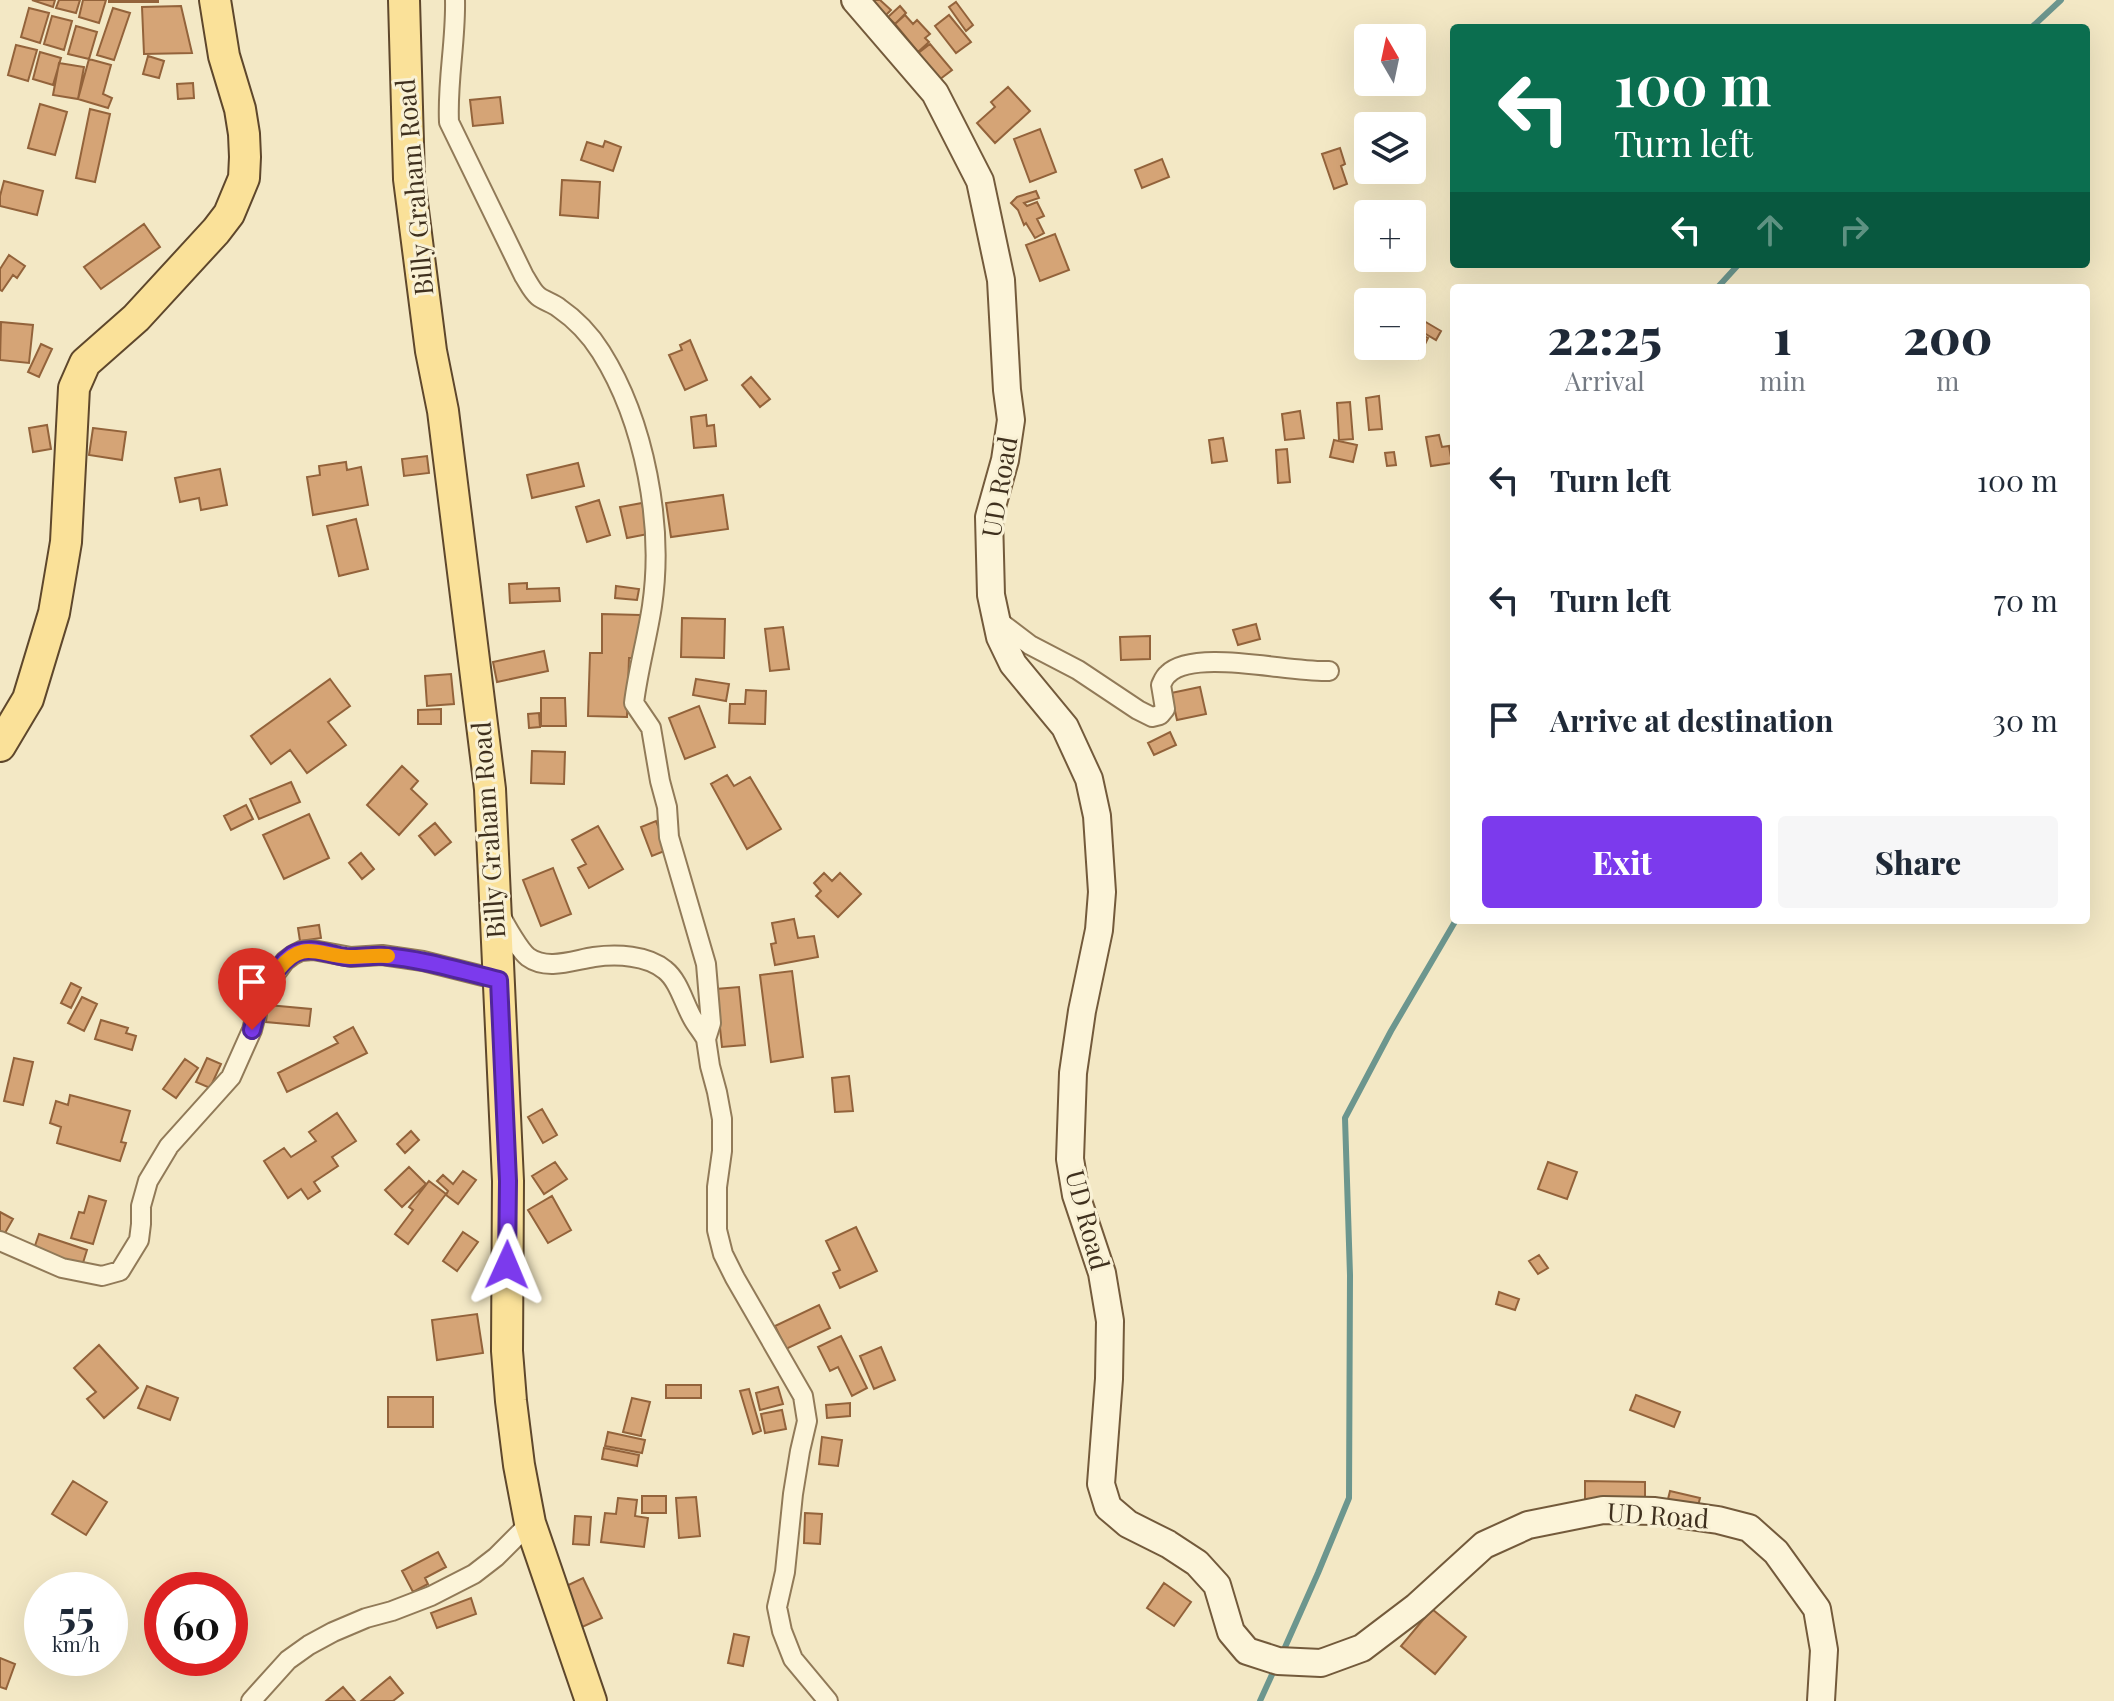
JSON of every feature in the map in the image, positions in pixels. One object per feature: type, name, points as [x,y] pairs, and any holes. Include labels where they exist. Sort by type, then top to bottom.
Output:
[{"type":"main road","points":[[0,746],[28,699],[54,613],[66,542],[72,406],[79,375],[85,363],[136,318],[216,231],[229,214],[244,178],[244,134],[240,109],[224,56],[215,0]]},
{"type":"main road","name":"Billy Graham Road","points":[[404,0],[409,179],[431,351],[443,411],[489,773],[508,1181],[507,1351],[519,1465],[530,1523],[591,1701]]},
{"type":"main road","name":"UD Road","points":[[855,0],[935,93],[980,181],[1001,280],[1011,420],[1005,460],[989,517],[991,595],[1000,637],[1013,664],[1065,727],[1089,779],[1097,816],[1102,892],[1099,930],[1073,1073],[1070,1159],[1076,1195],[1102,1273],[1110,1321],[1101,1484],[1108,1507],[1128,1524],[1197,1563],[1217,1585],[1231,1632],[1247,1651],[1278,1661],[1321,1663],[1362,1648],[1416,1607],[1484,1545],[1528,1525],[1603,1510],[1655,1511],[1749,1528],[1776,1552],[1817,1609],[1824,1650],[1821,1701]]},
{"type":"street","points":[[455,0],[449,122],[536,295],[560,308],[601,351],[633,421],[644,461],[656,564],[652,607],[634,703],[651,728],[667,807],[669,837],[706,964],[711,1023],[706,1039]]},
{"type":"street","points":[[997,620],[1030,645],[1078,670],[1152,717],[1160,715],[1165,709],[1161,685],[1167,674],[1180,667],[1212,661],[1329,671]]},
{"type":"street","points":[[496,906],[509,933],[527,957],[544,963],[595,957],[641,958],[666,971],[706,1039],[722,1119],[717,1230],[723,1254],[803,1396],[807,1421],[797,1465],[785,1572],[777,1607],[793,1659],[828,1701]]},
{"type":"street","points":[[0,1241],[62,1268],[102,1276],[120,1271],[139,1240],[141,1206],[148,1181],[169,1146],[231,1077],[252,1030],[267,985],[293,955],[313,950],[351,957],[382,955],[423,961],[499,980]]},
{"type":"street","points":[[251,1701],[288,1660],[309,1645],[366,1618],[431,1596],[474,1574],[530,1523]]},
{"type":"building","points":[[32,0],[55,0],[53,7]]},
{"type":"building","points":[[59,0],[80,0],[76,13],[56,8]]},
{"type":"building","points":[[83,0],[106,0],[99,23],[79,17]]},
{"type":"building","points":[[158,0],[158,2],[109,2]]},
{"type":"building","points":[[880,0],[891,10],[884,17],[870,4]]},
{"type":"building","points":[[956,2],[973,25],[966,31],[949,7]]},
{"type":"building","points":[[181,6],[192,53],[144,54],[142,7]]},
{"type":"building","points":[[900,6],[906,13],[895,24],[888,17]]},
{"type":"building","points":[[29,8],[49,13],[40,43],[21,37]]},
{"type":"building","points":[[113,8],[130,13],[114,60],[97,55]]},
{"type":"building","points":[[905,15],[913,24],[917,20],[930,34],[925,38],[929,42],[918,52],[895,24]]},
{"type":"building","points":[[949,15],[971,42],[956,53],[935,26]]},
{"type":"building","points":[[52,16],[72,21],[64,50],[44,44]]},
{"type":"building","points":[[76,26],[97,32],[89,59],[68,54]]},
{"type":"building","points":[[930,44],[952,70],[939,80],[917,54]]},
{"type":"building","points":[[16,45],[37,50],[28,81],[8,75]]},
{"type":"building","points":[[40,52],[61,58],[53,85],[33,79]]},
{"type":"building","points":[[148,56],[164,61],[159,78],[143,74]]},
{"type":"building","points":[[89,59],[111,65],[103,94],[112,98],[108,108],[78,99]]},
{"type":"building","points":[[59,63],[84,67],[78,99],[53,95]]},
{"type":"building","points":[[193,83],[194,98],[178,99],[177,84]]},
{"type":"building","points":[[1008,87],[1030,111],[995,143],[977,123],[995,107],[991,102]]},
{"type":"building","points":[[500,97],[503,123],[473,126],[470,100]]},
{"type":"building","points":[[40,104],[67,112],[55,155],[28,148]]},
{"type":"building","points":[[90,109],[110,114],[95,182],[76,178]]},
{"type":"building","points":[[1040,129],[1056,172],[1030,182],[1014,139]]},
{"type":"building","points":[[605,141],[621,147],[613,171],[581,160],[587,142],[603,147]]},
{"type":"building","points":[[1340,148],[1345,164],[1341,166],[1347,184],[1334,189],[1322,154]]},
{"type":"building","points":[[1162,159],[1169,177],[1142,188],[1135,170]]},
{"type":"building","points":[[562,180],[600,182],[598,218],[560,215]]},
{"type":"building","points":[[4,181],[43,191],[37,215],[0,206]]},
{"type":"building","points":[[1036,191],[1039,198],[1024,203],[1027,206],[1037,202],[1044,216],[1037,219],[1044,233],[1035,238],[1011,203],[1017,197]]},
{"type":"building","points":[[144,224],[160,247],[101,289],[84,267]]},
{"type":"building","points":[[1055,234],[1069,270],[1040,281],[1026,245]]},
{"type":"building","points":[[9,255],[25,266],[17,278],[13,275],[2,291],[0,269]]},
{"type":"building","points":[[1,322],[33,325],[29,363],[0,360]]},
{"type":"building","points":[[1426,322],[1441,331],[1436,340],[1426,334]]},
{"type":"building","points":[[690,340],[707,380],[685,390],[669,355],[682,350],[680,345]]},
{"type":"building","points":[[41,344],[52,349],[39,377],[28,372]]},
{"type":"building","points":[[751,377],[770,399],[760,407],[742,385]]},
{"type":"building","points":[[1379,396],[1382,429],[1369,430],[1366,398]]},
{"type":"building","points":[[1350,402],[1353,439],[1339,440],[1337,403]]},
{"type":"building","points":[[1300,411],[1304,438],[1285,440],[1282,414]]},
{"type":"building","points":[[706,415],[707,426],[714,425],[716,446],[694,448],[691,417]]},
{"type":"building","points":[[47,425],[51,449],[33,452],[29,428]]},
{"type":"building","points":[[93,428],[126,432],[122,460],[89,455]]},
{"type":"building","points":[[1439,435],[1442,447],[1449,446],[1450,463],[1431,466],[1426,437]]},
{"type":"building","points":[[1223,438],[1227,461],[1212,463],[1209,440]]},
{"type":"building","points":[[1334,440],[1357,445],[1353,462],[1330,457]]},
{"type":"building","points":[[1287,449],[1290,482],[1278,483],[1276,450]]},
{"type":"building","points":[[1394,452],[1396,465],[1387,466],[1385,453]]},
{"type":"building","points":[[427,456],[429,473],[404,476],[402,459]]},
{"type":"building","points":[[346,462],[347,470],[361,467],[368,505],[313,515],[307,477],[320,475],[319,466]]},
{"type":"building","points":[[578,463],[584,486],[532,498],[527,475]]},
{"type":"building","points":[[220,469],[227,505],[201,510],[199,498],[180,502],[175,478]]},
{"type":"building","points":[[723,495],[728,529],[671,537],[666,503]]},
{"type":"building","points":[[599,500],[610,535],[587,542],[576,507]]},
{"type":"building","points":[[642,503],[648,534],[627,538],[620,507]]},
{"type":"building","points":[[356,519],[368,569],[339,576],[327,526]]},
{"type":"building","points":[[527,583],[527,589],[559,588],[560,601],[510,603],[509,584]]},
{"type":"building","points":[[616,586],[639,589],[637,600],[615,598]]},
{"type":"building","points":[[602,614],[640,615],[640,658],[629,658],[627,717],[588,716],[590,653],[602,653]]},
{"type":"building","points":[[682,618],[725,619],[724,658],[681,657]]},
{"type":"building","points":[[1256,624],[1260,639],[1238,645],[1233,630]]},
{"type":"building","points":[[783,627],[789,669],[770,671],[765,629]]},
{"type":"building","points":[[1150,636],[1150,659],[1121,660],[1120,637]]},
{"type":"building","points":[[544,651],[548,671],[497,682],[493,662]]},
{"type":"building","points":[[451,674],[454,704],[427,706],[425,676]]},
{"type":"building","points":[[330,679],[350,706],[328,722],[346,745],[307,773],[290,750],[271,764],[251,736]]},
{"type":"building","points":[[696,679],[729,684],[726,701],[693,695]]},
{"type":"building","points":[[1200,687],[1206,714],[1177,720],[1171,693]]},
{"type":"building","points":[[746,690],[766,691],[765,724],[729,723],[730,704],[745,704]]},
{"type":"building","points":[[541,698],[565,698],[566,726],[541,726]]},
{"type":"building","points":[[699,706],[715,747],[685,759],[669,718]]},
{"type":"building","points":[[441,709],[441,724],[418,724],[418,710]]},
{"type":"building","points":[[539,713],[540,727],[529,728],[528,714]]},
{"type":"building","points":[[1170,732],[1176,745],[1154,755],[1148,743]]},
{"type":"building","points":[[532,751],[565,752],[564,784],[531,783]]},
{"type":"building","points":[[402,766],[418,781],[411,789],[427,804],[399,835],[367,805]]},
{"type":"building","points":[[727,775],[734,786],[750,777],[781,829],[747,849],[711,784]]},
{"type":"building","points":[[291,782],[300,802],[259,819],[250,799]]},
{"type":"building","points":[[246,805],[253,819],[231,830],[224,816]]},
{"type":"building","points":[[309,814],[329,858],[284,879],[263,835]]},
{"type":"building","points":[[656,821],[667,850],[652,856],[641,827]]},
{"type":"building","points":[[435,823],[451,842],[435,855],[419,836]]},
{"type":"building","points":[[598,826],[623,869],[589,888],[578,868],[586,864],[572,840]]},
{"type":"building","points":[[361,853],[374,869],[362,879],[349,863]]},
{"type":"building","points":[[553,868],[571,914],[541,926],[523,880]]},
{"type":"building","points":[[824,873],[832,881],[840,873],[861,894],[838,917],[816,896],[821,891],[814,883]]},
{"type":"building","points":[[794,919],[798,938],[814,936],[818,957],[775,965],[771,944],[776,943],[772,923]]},
{"type":"building","points":[[319,925],[321,938],[300,941],[298,928]]},
{"type":"building","points":[[792,971],[803,1057],[771,1062],[760,975]]},
{"type":"building","points":[[71,983],[81,988],[71,1008],[61,1003]]},
{"type":"building","points":[[739,987],[745,1045],[722,1047],[716,989]]},
{"type":"building","points":[[82,997],[97,1004],[84,1031],[68,1023]]},
{"type":"building","points":[[268,1005],[311,1009],[309,1026],[266,1022]]},
{"type":"building","points":[[101,1020],[128,1028],[126,1033],[136,1036],[132,1050],[95,1039]]},
{"type":"building","points":[[353,1027],[367,1053],[287,1092],[278,1073],[338,1043],[334,1037]]},
{"type":"building","points":[[14,1058],[33,1062],[23,1105],[4,1101]]},
{"type":"building","points":[[207,1058],[221,1064],[210,1088],[196,1082]]},
{"type":"building","points":[[185,1059],[198,1068],[176,1098],[163,1089]]},
{"type":"building","points":[[849,1076],[853,1111],[835,1112],[832,1078]]},
{"type":"building","points":[[70,1095],[130,1111],[121,1142],[126,1143],[120,1161],[57,1143],[61,1127],[50,1123],[56,1101],[68,1105]]},
{"type":"building","points":[[542,1109],[557,1135],[543,1143],[528,1117]]},
{"type":"building","points":[[337,1113],[356,1141],[332,1157],[338,1166],[314,1182],[320,1191],[308,1199],[301,1189],[288,1198],[264,1161],[284,1148],[291,1157],[316,1141],[309,1132]]},
{"type":"building","points":[[411,1131],[419,1140],[405,1153],[397,1144]]},
{"type":"building","points":[[555,1162],[567,1179],[544,1194],[532,1176]]},
{"type":"building","points":[[1548,1162],[1577,1172],[1567,1199],[1538,1189]]},
{"type":"building","points":[[409,1167],[426,1184],[402,1207],[385,1190]]},
{"type":"building","points":[[463,1171],[476,1180],[458,1204],[446,1195],[448,1191],[437,1181],[443,1175],[453,1184]]},
{"type":"building","points":[[429,1181],[446,1194],[408,1244],[395,1234],[413,1210],[409,1207]]},
{"type":"building","points":[[89,1196],[106,1201],[93,1244],[71,1238],[79,1212],[84,1213]]},
{"type":"building","points":[[552,1196],[571,1230],[548,1243],[528,1210]]},
{"type":"building","points":[[0,1212],[13,1219],[1,1240],[0,1240]]},
{"type":"building","points":[[856,1227],[877,1271],[840,1288],[833,1273],[840,1270],[826,1241]]},
{"type":"building","points":[[463,1232],[478,1242],[457,1271],[443,1261]]},
{"type":"building","points":[[39,1234],[87,1250],[78,1279],[29,1263]]},
{"type":"building","points":[[1539,1255],[1548,1268],[1538,1274],[1529,1261]]},
{"type":"building","points":[[1499,1292],[1519,1299],[1515,1310],[1496,1304]]},
{"type":"building","points":[[819,1305],[830,1328],[786,1349],[775,1326]]},
{"type":"building","points":[[477,1314],[483,1353],[437,1360],[432,1320]]},
{"type":"building","points":[[841,1336],[867,1388],[852,1396],[838,1367],[830,1371],[818,1347]]},
{"type":"building","points":[[99,1345],[138,1388],[104,1418],[87,1399],[96,1392],[74,1368]]},
{"type":"building","points":[[881,1347],[895,1380],[874,1389],[860,1356]]},
{"type":"building","points":[[666,1385],[701,1385],[701,1398],[666,1398]]},
{"type":"building","points":[[147,1386],[178,1398],[170,1420],[138,1408]]},
{"type":"building","points":[[778,1387],[783,1404],[760,1410],[756,1393]]},
{"type":"building","points":[[749,1389],[761,1431],[753,1434],[740,1391]]},
{"type":"building","points":[[1636,1395],[1680,1412],[1674,1427],[1630,1410]]},
{"type":"building","points":[[388,1397],[433,1397],[433,1427],[388,1427]]},
{"type":"building","points":[[632,1398],[650,1402],[641,1436],[623,1432]]},
{"type":"building","points":[[850,1403],[850,1416],[827,1418],[826,1405]]},
{"type":"building","points":[[782,1410],[786,1429],[765,1433],[761,1414]]},
{"type":"building","points":[[608,1432],[645,1440],[642,1453],[605,1446]]},
{"type":"building","points":[[822,1437],[842,1440],[838,1466],[819,1464]]},
{"type":"building","points":[[604,1448],[639,1455],[637,1466],[602,1459]]},
{"type":"building","points":[[73,1481],[107,1502],[86,1535],[52,1514]]},
{"type":"building","points":[[1585,1481],[1645,1482],[1645,1500],[1585,1499]]},
{"type":"building","points":[[1670,1491],[1700,1498],[1697,1510],[1667,1503]]},
{"type":"building","points":[[642,1496],[666,1496],[666,1513],[642,1513]]},
{"type":"building","points":[[696,1497],[700,1536],[679,1538],[676,1498]]},
{"type":"building","points":[[618,1498],[637,1500],[635,1516],[648,1518],[644,1547],[601,1542],[605,1513],[616,1514]]},
{"type":"building","points":[[805,1513],[822,1514],[820,1544],[804,1543]]},
{"type":"building","points":[[575,1516],[591,1517],[589,1545],[573,1544]]},
{"type":"building","points":[[438,1552],[446,1567],[425,1578],[428,1584],[413,1592],[402,1571]]},
{"type":"building","points":[[583,1578],[602,1618],[580,1628],[562,1588]]},
{"type":"building","points":[[1164,1583],[1191,1602],[1174,1626],[1147,1608]]},
{"type":"building","points":[[471,1598],[476,1614],[437,1628],[431,1613]]},
{"type":"building","points":[[1432,1609],[1466,1637],[1435,1674],[1401,1646]]},
{"type":"building","points":[[734,1634],[749,1637],[743,1666],[728,1663]]},
{"type":"building","points":[[0,1658],[15,1664],[6,1689],[0,1687]]},
{"type":"building","points":[[390,1677],[403,1693],[393,1701],[361,1701]]},
{"type":"building","points":[[343,1687],[355,1701],[326,1701]]},
{"type":"waterway","points":[[2035,24],[2061,0]]},
{"type":"waterway","points":[[1721,284],[1735,268]]},
{"type":"waterway","points":[[1282,1654],[1349,1498],[1350,1275],[1345,1118],[1454,924]]},
{"type":"waterway","points":[[1260,1701],[1275,1668]]},
{"type":"slow traffic","points":[[279,969],[301,951],[313,950],[351,957],[388,956]]},
{"type":"route","points":[[252,1030],[267,985],[285,961],[301,951],[313,950],[351,957],[382,955],[423,961],[499,980],[508,1181],[507,1265]]}]
